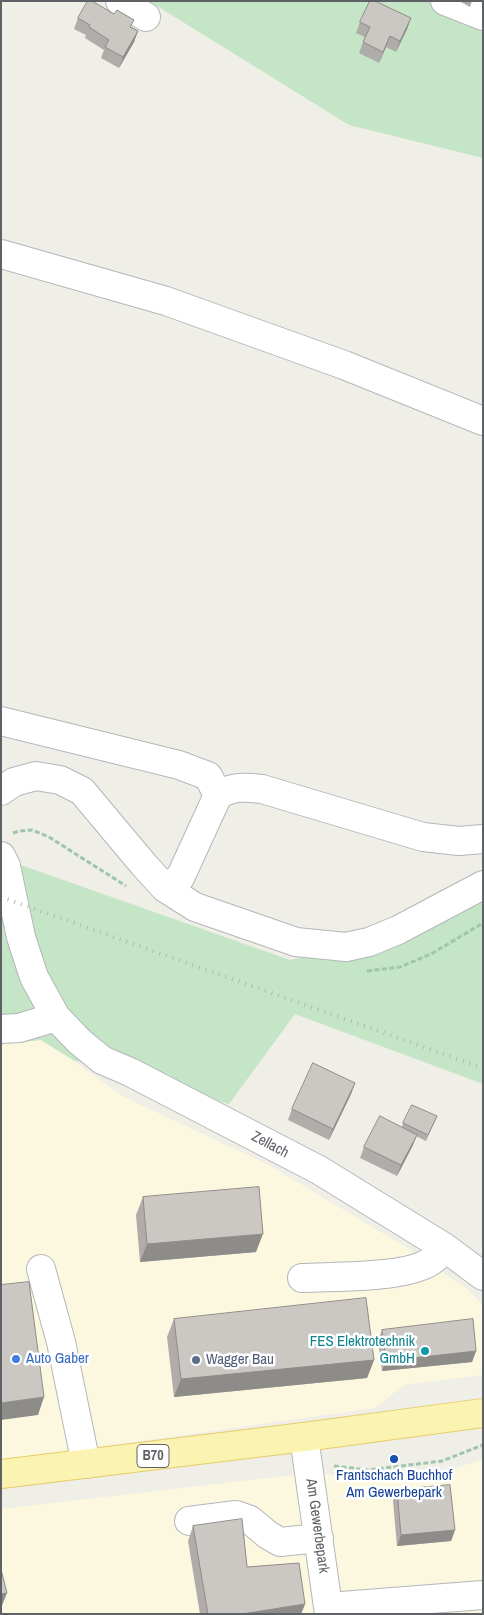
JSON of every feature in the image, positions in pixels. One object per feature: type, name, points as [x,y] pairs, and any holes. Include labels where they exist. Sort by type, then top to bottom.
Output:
[{"type":"main road","name":"B70","points":[[1,1474],[86,1464],[306,1450],[483,1413]]},
{"type":"street","points":[[120,1],[146,17]]},
{"type":"street","points":[[445,1],[483,16]]},
{"type":"street","points":[[1,254],[166,301],[344,365],[483,421]]},
{"type":"street","points":[[1,721],[179,764],[208,776],[218,795]]},
{"type":"street","points":[[1,791],[14,782],[36,776],[60,780],[82,791],[165,888],[195,907],[274,936],[296,942],[346,947],[369,942],[398,930],[483,885]]},
{"type":"street","points":[[165,888],[180,878],[218,795],[229,789],[244,787],[262,789],[423,837],[459,841],[483,839]]},
{"type":"street","name":"Zellach","points":[[1,856],[6,866],[21,937],[34,977],[56,1017],[79,1041],[102,1060],[139,1077],[319,1170],[444,1247],[483,1276]]},
{"type":"street","points":[[1,1029],[19,1028],[56,1017]]},
{"type":"street","points":[[302,1278],[394,1273],[419,1267],[434,1259],[444,1247]]},
{"type":"street","points":[[41,1268],[61,1342],[86,1464]]},
{"type":"street","name":"Am Gewerbepark","points":[[306,1450],[329,1611]]},
{"type":"street","points":[[189,1521],[236,1515],[250,1520],[280,1542],[318,1538]]},
{"type":"street","points":[[329,1611],[483,1595]]},
{"type":"path","points":[[306,1450],[368,1470],[442,1460],[483,1446]]},
{"type":"shaded area","points":[[1,1040],[13,1043],[41,1040],[73,1060],[124,1097],[267,1164],[409,1249],[466,1288],[483,1305],[483,1375],[404,1385],[375,1408],[1,1461]]},
{"type":"shaded area","points":[[483,1459],[483,1614],[1,1614],[1,1509],[319,1472],[366,1482],[453,1469]]},
{"type":"green space","points":[[149,1],[483,1],[483,158],[349,125]]},
{"type":"green space","points":[[1,858],[290,960],[414,928],[483,887],[483,1084],[295,1014],[229,1104],[73,1060],[41,1040],[13,1043],[1,1039]]},
{"type":"building","points":[[88,1],[92,1],[114,14],[117,10],[134,20],[130,27],[138,31],[123,57],[105,47],[109,40],[78,18]]},
{"type":"building","points":[[370,1],[375,1],[411,18],[400,41],[390,36],[383,52],[363,42],[370,27],[360,22]]},
{"type":"building","points":[[313,1063],[355,1083],[333,1129],[292,1109]]},
{"type":"building","points":[[412,1105],[437,1116],[428,1135],[403,1123]]},
{"type":"building","points":[[380,1116],[417,1135],[401,1165],[364,1147]]},
{"type":"building","points":[[259,1187],[263,1234],[147,1244],[143,1197]]},
{"type":"building","name":"Auto Gaber","points":[[29,1282],[44,1397],[1,1403],[1,1285]]},
{"type":"building","points":[[366,1298],[374,1360],[181,1379],[174,1319]]},
{"type":"building","name":"FES Elektrotechnik GmbH","points":[[473,1319],[476,1351],[386,1361],[382,1330]]},
{"type":"building","points":[[450,1485],[455,1530],[401,1535],[397,1490]]},
{"type":"building","points":[[242,1519],[247,1567],[299,1563],[305,1604],[242,1614],[208,1614],[193,1526]]},
{"type":"building","points":[[1,1573],[7,1593],[1,1594]]},
{"type":"railway","points":[[1,897],[483,1068]]},
{"type":"place","name":"FES Elektrotechnik GmbH","points":[[425,1351]]},
{"type":"place","name":"Auto Gaber","points":[[16,1359]]},
{"type":"place","name":"Wagger Bau","points":[[196,1360]]},
{"type":"place","name":"Frantschach Buchhof Am Gewerbepark","points":[[394,1459]]}]
